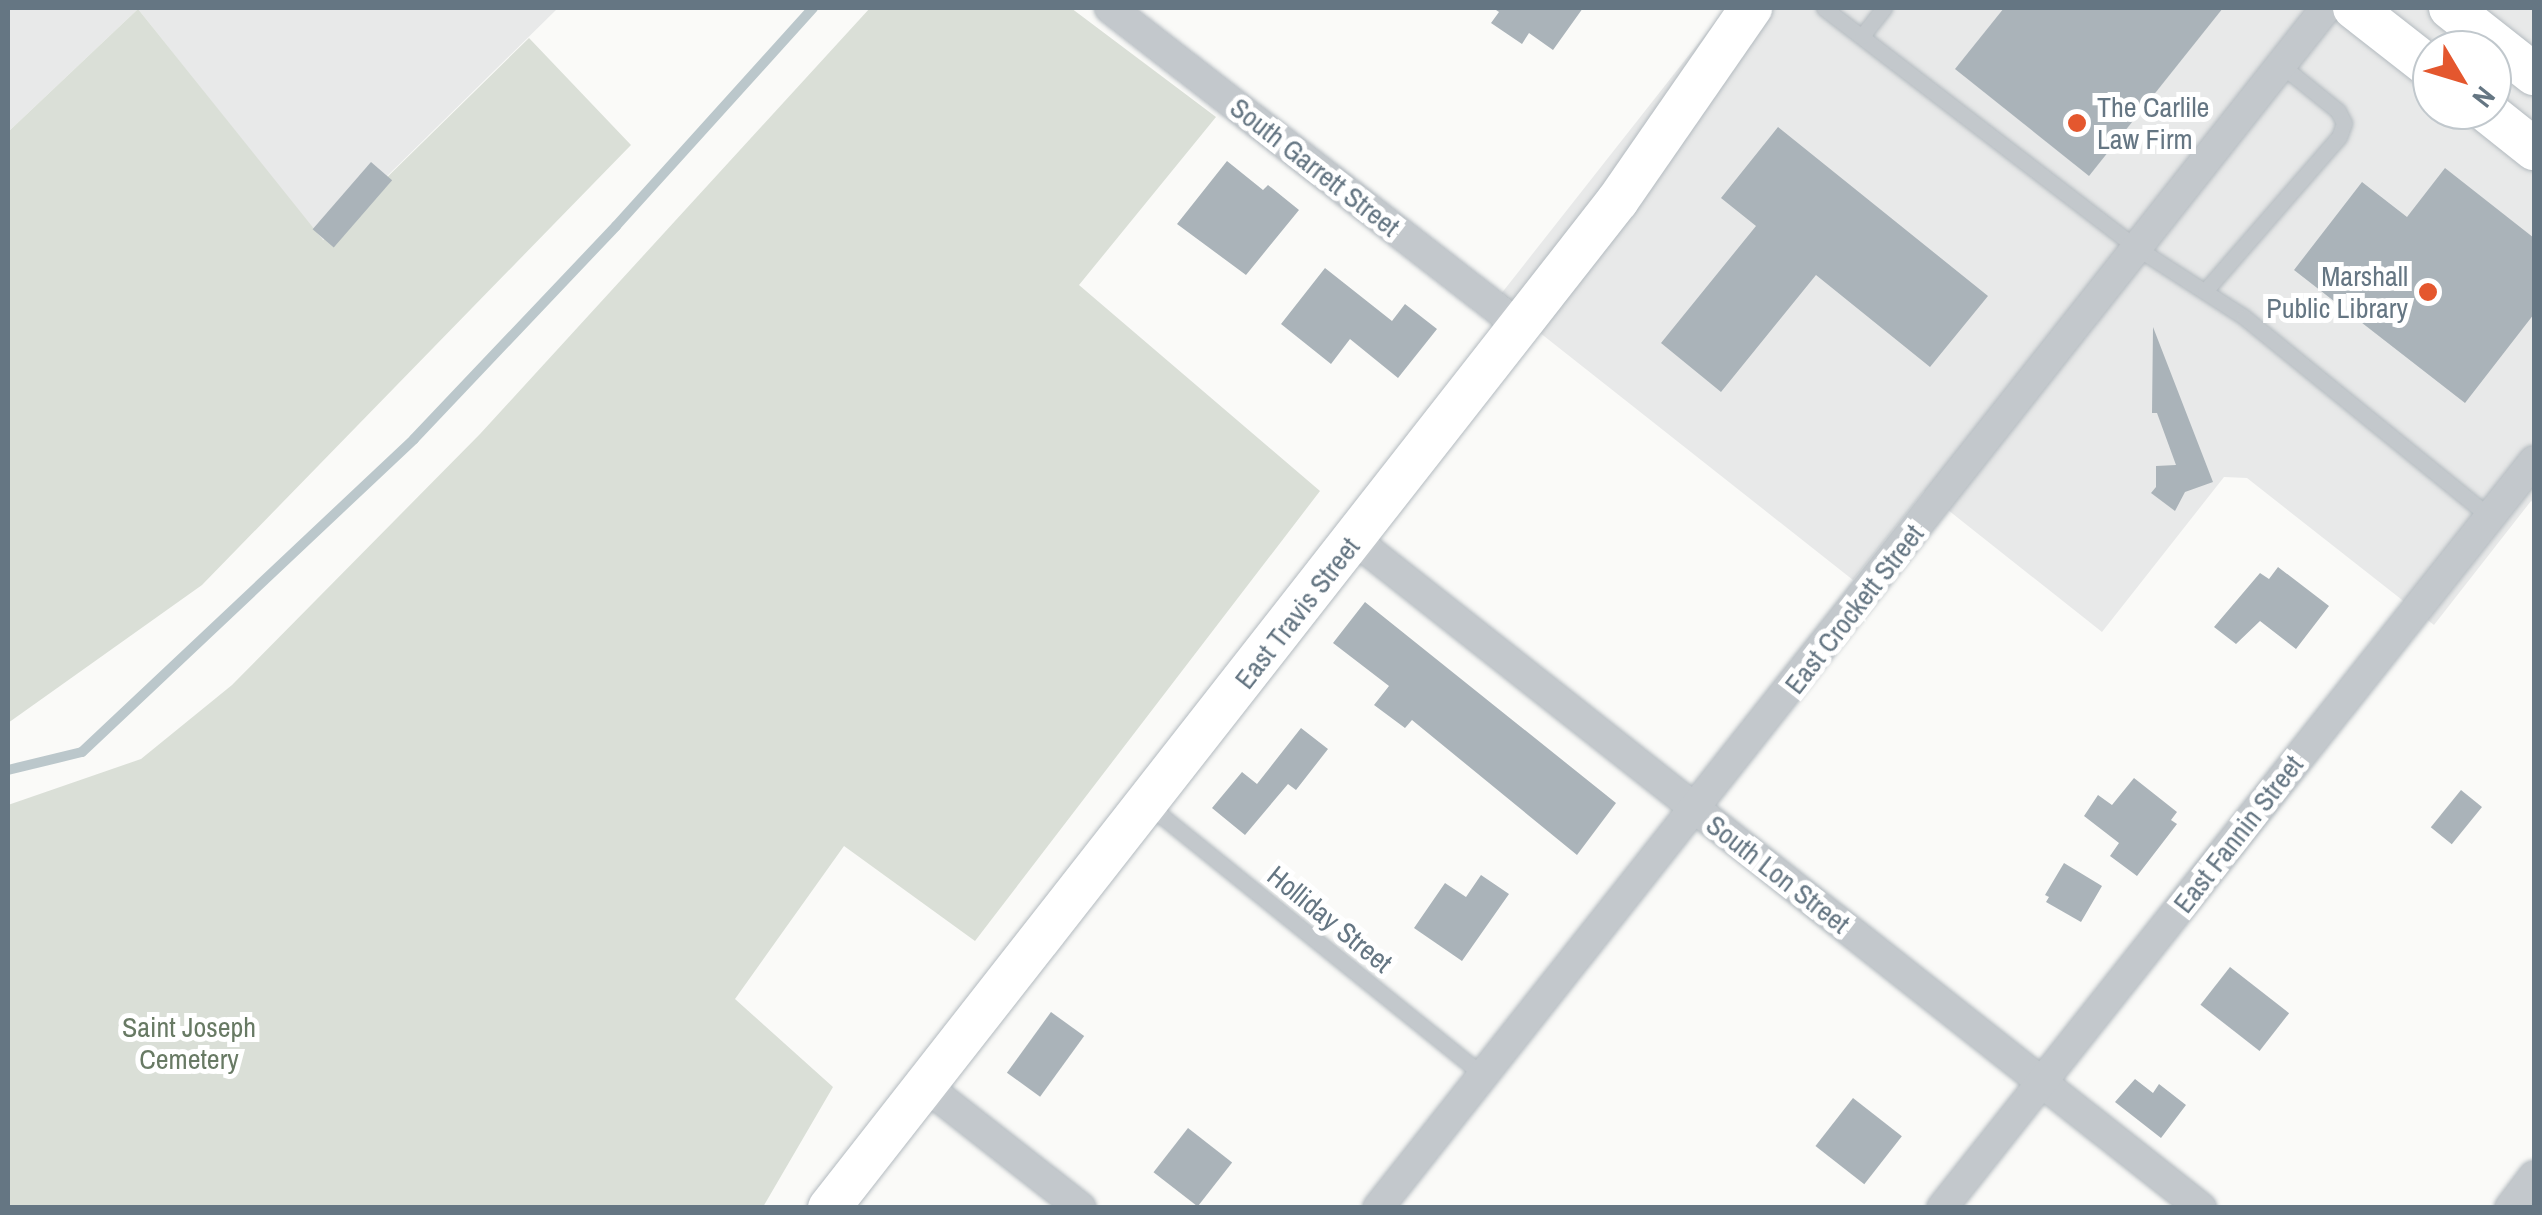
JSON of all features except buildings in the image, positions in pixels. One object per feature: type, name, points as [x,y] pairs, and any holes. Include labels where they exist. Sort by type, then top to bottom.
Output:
[{"type":"street","name":"South Garrett Street","points":[[1110,8],[1521,327]]},
{"type":"street","name":"East Travis Street","points":[[829,1208],[1521,327],[1618,200],[1752,8]]},
{"type":"street","name":"East Crockett Street","points":[[1378,1208],[2326,8]]},
{"type":"street","points":[[2354,8],[2412,53]]},
{"type":"street","points":[[2450,8],[2534,74]]},
{"type":"street","points":[[2510,130],[2534,149]]},
{"type":"street","name":"East Fannin Street","points":[[1942,1208],[2534,461]]},
{"type":"street","name":"South Lon Street","points":[[1355,540],[2201,1208]]},
{"type":"street","points":[[924,1085],[1081,1208]]},
{"type":"street","points":[[2510,1208],[2534,1176]]},
{"type":"lane","points":[[1824,8],[2136,248],[2244,317],[2490,518]]},
{"type":"lane","points":[[1862,36],[1884,8]]},
{"type":"lane","points":[[2205,291],[2339,137],[2344,123],[2338,111],[2280,65]]},
{"type":"lane","name":"Holliday Street","points":[[1147,804],[1482,1074]]},
{"type":"shaded area","points":[[8,8],[558,8],[322,240],[138,9],[8,132]]},
{"type":"shaded area","points":[[1726,8],[2534,8],[2534,503],[2531,501],[2434,625],[2247,478],[2224,477],[2102,632],[1924,491],[1853,580],[1497,299]]},
{"type":"green space","name":"Saint Joseph Cemetery","points":[[870,8],[1071,8],[1216,117],[1079,285],[1320,491],[975,941],[844,846],[735,999],[833,1087],[763,1207],[8,1207],[8,805],[141,759],[232,685],[480,434]]},
{"type":"green space","points":[[138,9],[323,240],[529,38],[631,145],[202,585],[8,723],[8,132]]},
{"type":"waterway","points":[[8,770],[82,752],[414,439],[616,226],[813,8]]},
{"type":"place","name":"The Carlile Law Firm","points":[[2077,123]]},
{"type":"place","name":"Marshall Public Library","points":[[2428,292]]}]
